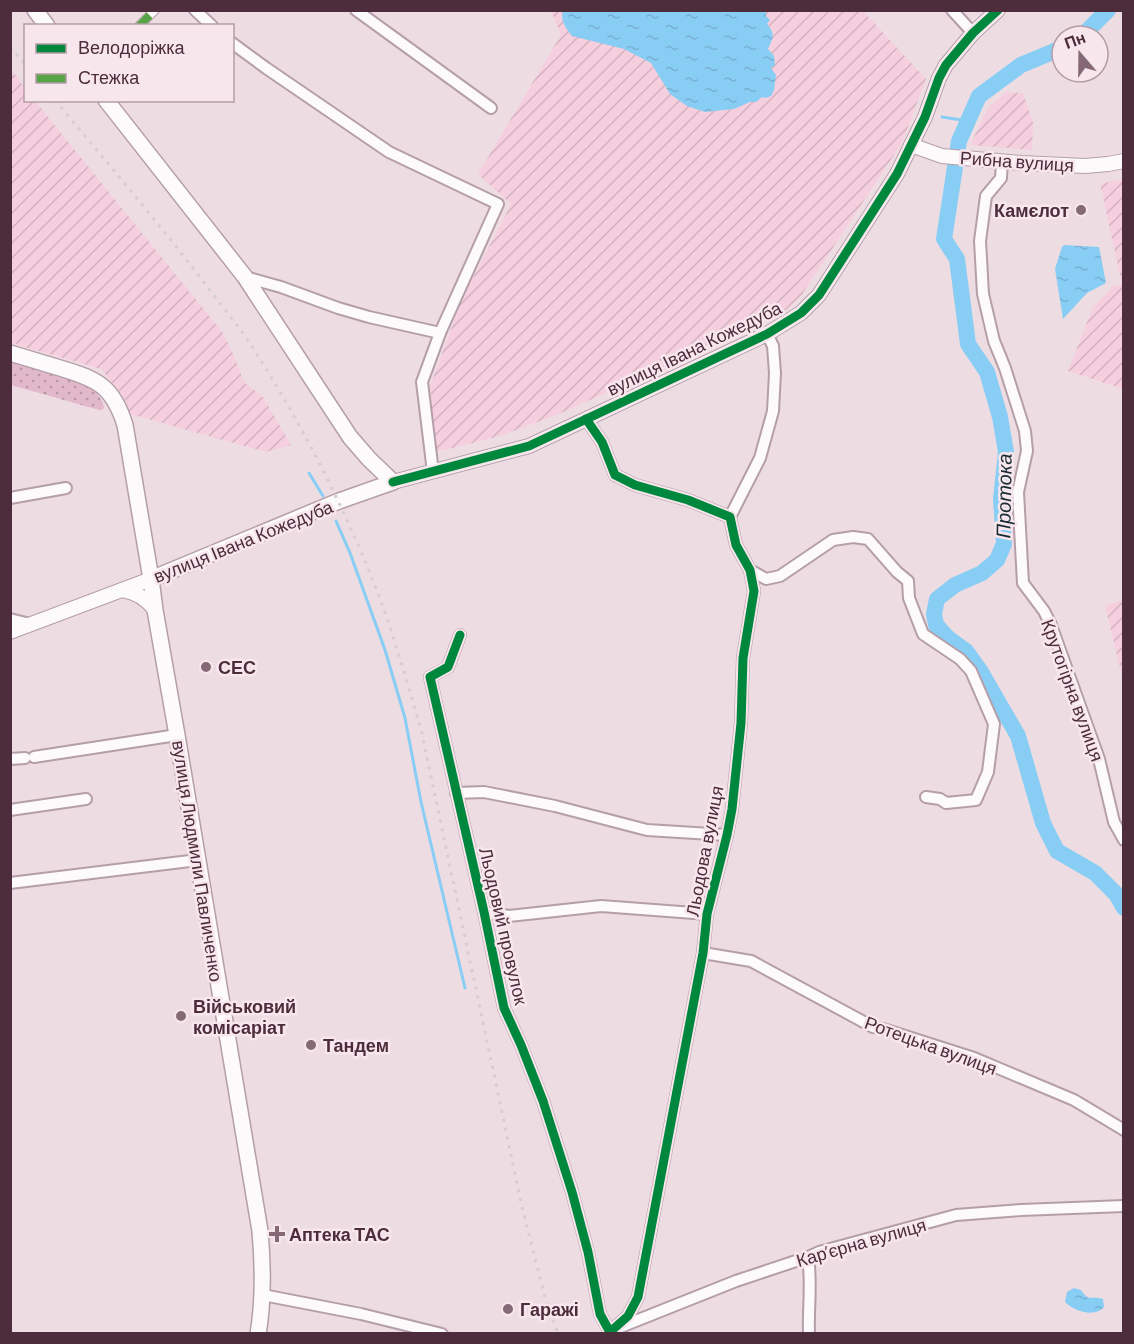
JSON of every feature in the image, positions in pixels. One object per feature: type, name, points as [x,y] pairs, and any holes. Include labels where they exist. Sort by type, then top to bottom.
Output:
[{"type":"main road","points":[[34,10],[45,24]]},
{"type":"main road","points":[[108,102],[245,277],[350,438],[393,482]]},
{"type":"main road","name":"вулиця Людмили Павличенко","points":[[10,353],[78,373],[98,382],[117,403],[125,425],[260,1231],[263,1295],[258,1334]]},
{"type":"main road","name":"вулиця Івана Кожедуба","points":[[151,579],[339,501],[393,482]]},
{"type":"main road","points":[[147,551],[155,563],[164,568],[174,569]]},
{"type":"main road","points":[[154,604],[158,586],[174,569]]},
{"type":"street","points":[[142,24],[155,10]]},
{"type":"street","points":[[195,10],[210,24]]},
{"type":"street","points":[[356,10],[491,108]]},
{"type":"street","points":[[952,10],[973,33]]},
{"type":"street","name":"вулиця Івана Кожедуба","points":[[393,482],[529,446],[767,334],[801,313],[819,295],[897,174],[925,117],[946,65],[973,33],[998,10]]},
{"type":"street","points":[[234,44],[389,152],[498,204],[440,333],[422,382],[434,472]]},
{"type":"street","name":"Рибна вулиця","points":[[911,145],[942,156],[1002,161],[1085,166],[1124,160]]},
{"type":"street","name":"Крутогірна вулиця","points":[[1002,161],[1000,178],[986,196],[980,241],[983,294],[994,341],[1026,431],[1027,451],[1018,492],[1023,583],[1044,611],[1051,625],[1099,759],[1114,822],[1124,840]]},
{"type":"street","points":[[245,277],[369,317],[440,333]]},
{"type":"street","points":[[586,419],[602,442],[615,475],[635,485],[688,500],[730,517],[760,458],[773,411],[775,373],[773,346],[767,334]]},
{"type":"street","points":[[10,498],[66,488]]},
{"type":"street","name":"Льодова вулиця","points":[[610,1333],[628,1316],[639,1298],[703,953],[707,914],[732,809],[741,723],[743,658],[754,591],[750,570],[736,545],[730,517]]},
{"type":"street","points":[[750,570],[765,579],[780,576],[833,540],[853,537],[868,539],[908,581],[909,598],[923,634],[960,659],[971,671],[994,724],[988,772],[975,800],[946,803],[940,799],[926,797]]},
{"type":"street","points":[[147,551],[141,576],[127,588],[154,604]]},
{"type":"street","name":"вулиця Івана Кожедуба","points":[[10,632],[151,579]]},
{"type":"street","points":[[10,619],[30,624]]},
{"type":"street","name":"Льодовий провулок","points":[[460,635],[448,667],[430,677],[504,1008],[543,1101],[572,1192],[588,1252],[600,1314],[610,1333]]},
{"type":"street","points":[[10,759],[177,735]]},
{"type":"street","points":[[456,793],[484,792],[555,806],[647,830],[727,835]]},
{"type":"street","points":[[10,810],[86,799]]},
{"type":"street","points":[[10,883],[198,860]]},
{"type":"street","name":"Льодовий провулок","points":[[484,912],[509,916],[601,906],[707,914]]},
{"type":"street","name":"Ротецька вулиця","points":[[703,953],[751,961],[873,1027],[974,1058],[1074,1100],[1124,1130]]},
{"type":"street","name":"Карʼєрна вулиця","points":[[610,1333],[736,1281],[819,1252],[956,1215],[1124,1206]]},
{"type":"street","points":[[808,1257],[809,1334]]},
{"type":"street","points":[[263,1295],[361,1314],[442,1334]]},
{"type":"shaded area","points":[[551,11],[863,11],[926,79],[902,143],[801,296],[783,313],[559,414],[503,435],[436,451],[430,386],[462,299],[511,204],[478,174],[561,35]]},
{"type":"shaded area","points":[[11,69],[24,87],[24,102],[36,102],[223,333],[244,382],[263,397],[291,445],[266,452],[130,414],[123,396],[101,369],[11,343]]},
{"type":"shaded area","points":[[1006,92],[1023,93],[1033,123],[1032,150],[970,145],[988,108]]},
{"type":"shaded area","points":[[1124,179],[1123,389],[1068,371],[1093,307],[1114,285],[1122,284],[1100,184]]},
{"type":"shaded area","points":[[10,362],[50,372],[80,383],[101,398],[104,408],[99,410],[11,385]]},
{"type":"shaded area","points":[[1124,600],[1123,679],[1105,606]]},
{"type":"water","points":[[563,10],[769,11],[766,12],[770,20],[767,24],[773,36],[768,49],[774,56],[775,65],[771,68],[776,75],[774,90],[771,96],[762,97],[756,102],[750,102],[734,109],[705,112],[687,106],[670,94],[651,63],[624,49],[572,36],[563,21]]},
{"type":"water","points":[[1064,245],[1099,247],[1106,283],[1087,293],[1063,319],[1055,269]]},
{"type":"water","points":[[1074,1288],[1081,1290],[1088,1298],[1103,1299],[1104,1307],[1090,1313],[1069,1305],[1065,1302],[1067,1292]]},
{"type":"waterway","name":"Протока","points":[[1094,24],[1108,10]]},
{"type":"waterway","name":"Протока","points":[[1050,53],[1021,65],[979,96],[959,141],[944,239],[957,259],[968,344],[987,372],[1000,417],[1006,452],[1001,499],[1004,544],[997,560],[982,573],[955,585],[937,599],[934,614],[936,625],[948,638],[966,651],[981,672],[1018,736],[1043,823],[1057,851],[1095,873],[1116,894],[1124,908]]},
{"type":"waterway","points":[[942,117],[968,121]]},
{"type":"waterway","points":[[309,473],[323,496]]},
{"type":"waterway","points":[[336,521],[385,650],[405,718],[421,802],[465,988]]},
{"type":"railway","points":[[10,47],[24,63]]},
{"type":"railway","points":[[57,102],[164,231],[251,345],[286,401],[317,459],[372,578],[421,729],[522,1207],[545,1297],[558,1334]]},
{"type":"marked path","points":[[141,24],[155,10]]},
{"type":"cycle path","points":[[393,482],[529,446],[767,334],[801,313],[819,295],[897,174],[925,117],[946,65],[973,33],[998,10]]},
{"type":"cycle path","points":[[586,419],[602,442],[615,475],[635,485],[688,500],[730,517],[736,545],[750,570],[754,591],[743,658],[741,723],[732,809],[707,914],[703,953],[638,1297],[628,1316],[610,1332]]},
{"type":"cycle path","points":[[460,635],[448,667],[430,677],[504,1008],[543,1101],[572,1192],[588,1252],[600,1314],[611,1334]]},
{"type":"place","name":"Камєлот","points":[[1081,210]]},
{"type":"place","name":"СЕС","points":[[206,667]]},
{"type":"place","name":"Військовий комісаріат","points":[[181,1016]]},
{"type":"place","name":"Тандем","points":[[311,1045]]},
{"type":"place","name":"Аптека ТАС","points":[[277,1234]]},
{"type":"place","name":"Гаражі","points":[[508,1309]]}]
